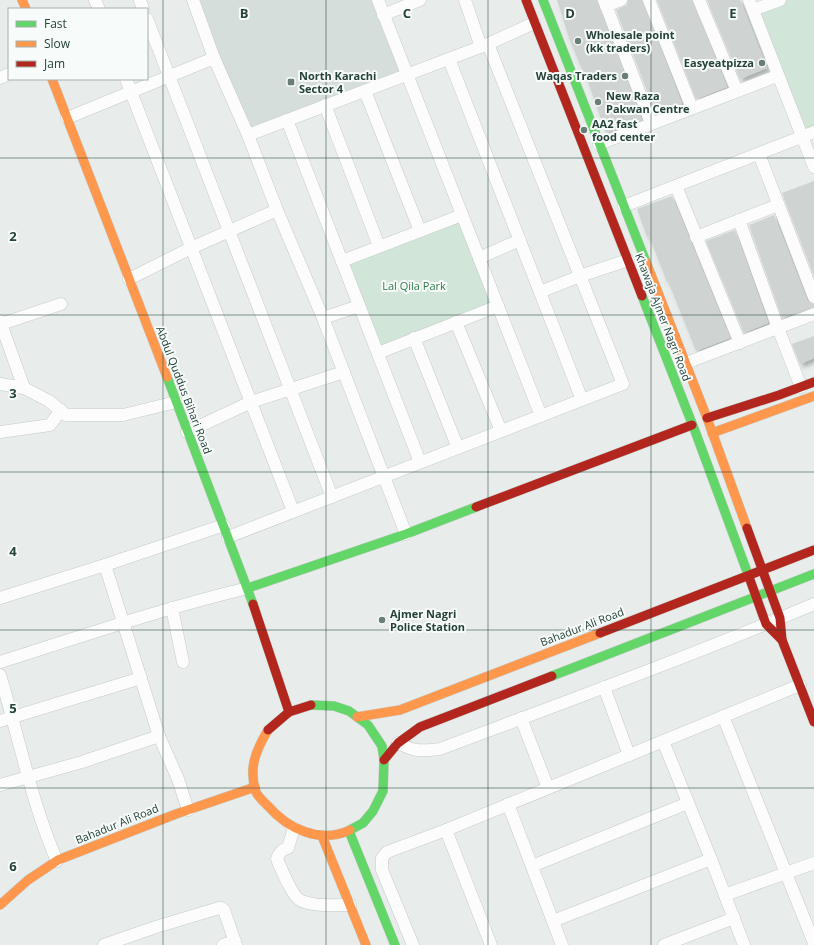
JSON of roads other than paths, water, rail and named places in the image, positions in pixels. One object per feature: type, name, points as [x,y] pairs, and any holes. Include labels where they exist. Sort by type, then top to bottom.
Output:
[{"type":"street","points":[[193,0],[214,58],[248,135],[277,210],[323,318],[406,534]]},
{"type":"street","points":[[378,0],[541,416]]},
{"type":"street","points":[[383,15],[420,0]]},
{"type":"street","points":[[0,598],[105,565],[293,511],[623,384],[485,45],[465,0]]},
{"type":"street","name":"Khawaja Ajmer Nagri Road","points":[[526,0],[692,424],[755,597],[766,624],[782,640]]},
{"type":"street","name":"Khawaja Ajmer Nagri Road","points":[[543,0],[707,418],[780,618],[782,640],[814,722]]},
{"type":"street","points":[[620,0],[605,3],[651,123]]},
{"type":"street","points":[[650,0],[692,108]]},
{"type":"street","points":[[699,0],[736,90]]},
{"type":"street","points":[[780,0],[751,5],[777,76],[808,135],[814,167]]},
{"type":"street","points":[[148,22],[332,497]]},
{"type":"street","points":[[248,135],[407,76],[485,45],[534,23]]},
{"type":"street","points":[[67,118],[214,58]]},
{"type":"street","points":[[449,59],[582,400]]},
{"type":"street","points":[[599,144],[736,90],[777,76]]},
{"type":"street","name":"Abdul Quddus Bihari Road","points":[[52,80],[248,588],[289,712]]},
{"type":"street","points":[[126,80],[293,511]]},
{"type":"street","points":[[365,91],[420,231]]},
{"type":"street","points":[[325,106],[379,246]]},
{"type":"street","points":[[287,120],[420,462]]},
{"type":"street","points":[[624,206],[808,135]]},
{"type":"street","points":[[759,154],[814,297]]},
{"type":"street","points":[[676,186],[740,343]]},
{"type":"street","points":[[696,237],[778,206]]},
{"type":"street","points":[[129,279],[191,248],[277,210]]},
{"type":"street","points":[[342,261],[462,215]]},
{"type":"street","points":[[738,220],[801,387]]},
{"type":"street","points":[[479,258],[520,240]]},
{"type":"street","points":[[540,292],[580,276],[628,260]]},
{"type":"street","points":[[24,388],[0,322],[61,304]]},
{"type":"street","points":[[323,318],[360,306]]},
{"type":"street","points":[[378,353],[498,306]]},
{"type":"street","points":[[686,363],[814,314]]},
{"type":"street","points":[[456,322],[501,431]]},
{"type":"street","points":[[414,338],[458,448]]},
{"type":"street","points":[[188,432],[251,402],[344,372]]},
{"type":"street","points":[[707,418],[814,382]]},
{"type":"street","points":[[0,384],[24,388],[49,401],[66,415],[123,415],[176,402]]},
{"type":"street","points":[[712,433],[814,396]]},
{"type":"street","points":[[0,432],[50,424],[61,410]]},
{"type":"street","points":[[0,662],[124,622],[248,588],[406,534],[692,424]]},
{"type":"street","name":"Bahadur Ali Road","points":[[357,717],[400,710],[814,550]]},
{"type":"street","points":[[105,565],[159,736],[178,779],[188,810]]},
{"type":"street","points":[[384,760],[398,743],[420,727],[814,574]]},
{"type":"street","points":[[398,743],[413,750],[424,751],[440,748],[604,687],[814,604]]},
{"type":"street","points":[[172,608],[183,662]]},
{"type":"street","points":[[0,675],[13,716],[27,777],[48,840],[57,861]]},
{"type":"street","points":[[0,721],[141,678]]},
{"type":"street","points":[[413,945],[382,870],[382,858],[387,852],[446,830],[800,685]]},
{"type":"street","points":[[604,687],[629,755]]},
{"type":"street","points":[[311,705],[334,706],[349,711],[368,725],[382,746],[384,760],[384,791],[373,812],[363,823],[340,834],[322,836],[294,828],[274,813],[256,793],[252,770],[256,748],[268,728],[289,712],[311,705]]},
{"type":"street","points":[[723,716],[814,943]]},
{"type":"street","points":[[521,718],[548,788]]},
{"type":"street","points":[[0,786],[82,762],[159,736]]},
{"type":"street","points":[[663,740],[744,945]]},
{"type":"street","name":"Bahadur Ali Road","points":[[0,905],[7,897],[57,861],[188,810],[255,787]]},
{"type":"street","points":[[532,866],[688,803]]},
{"type":"street","points":[[508,804],[562,945]]},
{"type":"street","points":[[294,828],[288,848],[282,850],[278,854],[277,859],[296,897],[300,901],[316,905],[350,905]]},
{"type":"street","points":[[446,830],[491,945]]},
{"type":"street","points":[[349,831],[395,945]]},
{"type":"street","points":[[322,836],[366,945]]},
{"type":"street","points":[[553,921],[711,859]]},
{"type":"street","points":[[725,895],[814,863]]},
{"type":"street","points":[[104,945],[156,927],[219,908],[224,910],[235,943],[222,945]]},
{"type":"street","points":[[664,945],[734,918]]},
{"type":"place","name":"Wholesale point (kk traders)","points":[[578,41]]},
{"type":"place","name":"Easyeatpizza","points":[[762,63]]},
{"type":"place","name":"Waqas Traders","points":[[625,76]]},
{"type":"place","name":"North Karachi Sector 4","points":[[291,82]]},
{"type":"place","name":"New Raza Pakwan Centre","points":[[598,102]]},
{"type":"place","name":"AA2 fast food center","points":[[584,130]]},
{"type":"place","name":"Ajmer Nagri Police Station","points":[[382,620]]},
{"type":"park label","name":"Lal Qila Park","points":[[414,286]]}]
